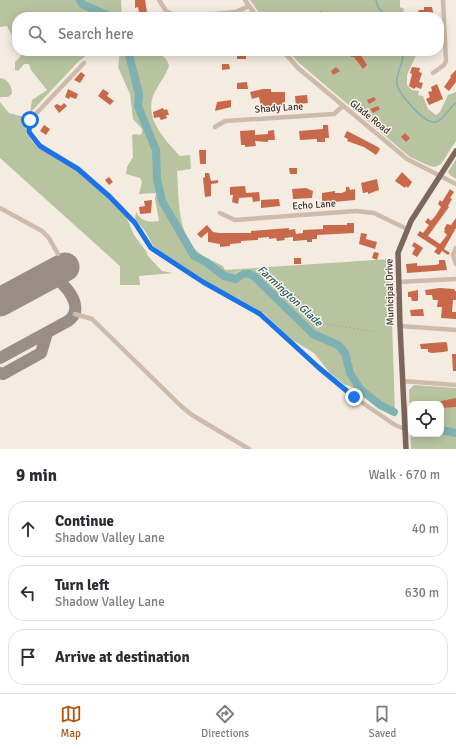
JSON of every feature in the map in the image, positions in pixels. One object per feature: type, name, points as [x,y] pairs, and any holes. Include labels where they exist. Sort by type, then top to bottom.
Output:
[{"type":"main road","name":"Municipal Drive","points":[[406,449],[402,381],[398,253],[407,229],[456,151]]},
{"type":"street","points":[[159,0],[168,12]]},
{"type":"street","points":[[245,0],[254,12]]},
{"type":"street","points":[[443,0],[444,12]]},
{"type":"street","points":[[236,12],[249,6]]},
{"type":"street","points":[[433,73],[444,65],[446,61],[444,20]]},
{"type":"street","name":"Glade Road","points":[[287,56],[298,68],[407,159],[456,184]]},
{"type":"street","points":[[84,63],[30,120],[29,132],[35,143],[78,169],[93,181],[135,223],[151,248],[203,282],[260,314],[318,367],[354,397],[395,425],[405,429]]},
{"type":"street","name":"Shady Lane","points":[[215,127],[225,121],[334,114],[343,106]]},
{"type":"street","points":[[0,208],[42,230],[50,238],[58,254]]},
{"type":"street","name":"Echo Lane","points":[[220,213],[235,220],[356,211],[368,212],[374,213],[407,229]]},
{"type":"street","points":[[456,248],[453,255],[456,264]]},
{"type":"street","points":[[398,282],[456,279]]},
{"type":"street","points":[[75,314],[92,319],[192,415],[249,449]]},
{"type":"street","points":[[400,326],[456,330]]},
{"type":"street","points":[[402,381],[456,385]]},
{"type":"path","points":[[274,291],[297,295],[318,319],[326,324],[375,332]]},
{"type":"green space","points":[[0,0],[78,0],[85,6],[98,12],[12,12],[12,36],[7,26],[0,27]]},
{"type":"green space","points":[[82,0],[121,0],[122,12],[101,12]]},
{"type":"green space","points":[[250,0],[400,0],[400,7],[404,9],[403,12],[258,12]]},
{"type":"green space","points":[[21,56],[86,56],[78,62],[30,113],[32,100],[47,90],[31,70],[29,64],[24,64],[18,71],[15,70],[15,62]]},
{"type":"green space","points":[[119,56],[127,56],[137,92],[137,106],[155,150],[157,179],[161,202],[193,256],[205,262],[216,273],[227,280],[234,282],[247,276],[261,284],[310,334],[342,351],[347,369],[355,384],[372,401],[392,413],[394,411],[362,390],[351,372],[347,352],[336,343],[313,333],[257,275],[241,270],[232,276],[221,273],[192,252],[163,201],[158,179],[156,150],[152,134],[141,111],[141,94],[130,56],[163,56],[167,60],[169,66],[153,96],[151,105],[152,113],[158,129],[174,150],[180,156],[190,155],[191,169],[177,171],[180,211],[184,231],[188,240],[200,254],[223,266],[225,270],[390,259],[395,414],[390,414],[350,386],[345,385],[330,373],[314,353],[289,338],[265,314],[203,280],[154,247],[145,231],[135,219],[136,211],[142,219],[151,222],[159,221],[155,199],[156,193],[139,194],[142,182],[140,178],[126,174],[127,167],[133,157],[132,135],[140,135],[142,133],[142,129],[133,119],[130,94],[118,67]]},
{"type":"green space","points":[[293,56],[416,56],[407,75],[407,85],[412,90],[419,91],[418,95],[423,96],[428,109],[436,115],[440,112],[448,95],[456,92],[456,141],[441,164],[435,167],[410,157]]},
{"type":"green space","points":[[0,78],[7,81],[11,88],[12,94],[8,97],[0,97]]},
{"type":"green space","points":[[0,102],[9,113],[28,118],[26,133],[38,148],[77,171],[125,214],[134,235],[148,256],[162,271],[173,273],[139,276],[140,285],[120,285],[120,266],[0,158]]},
{"type":"green space","points":[[456,159],[456,179],[448,172]]},
{"type":"green space","points":[[414,385],[456,388],[456,432],[444,430],[444,401],[409,401],[409,390]]},
{"type":"green space","points":[[444,432],[456,434],[456,449],[411,449],[411,437],[444,437]]},
{"type":"sand","points":[[78,0],[82,0],[86,4],[104,12],[95,12]]},
{"type":"sand","points":[[127,56],[130,56],[141,94],[141,111],[152,134],[156,150],[158,179],[163,201],[192,252],[212,265],[221,273],[232,276],[238,271],[246,269],[257,275],[313,333],[336,343],[347,352],[351,372],[362,390],[394,413],[380,407],[360,390],[347,369],[343,353],[338,348],[309,333],[261,284],[247,276],[234,282],[227,280],[216,273],[205,262],[193,256],[161,202],[157,179],[155,150],[137,108],[137,92]]},
{"type":"building","points":[[135,0],[145,0],[147,12],[139,12],[138,7],[135,8]]},
{"type":"building","points":[[424,7],[432,7],[433,12],[418,12],[419,10],[424,10]]},
{"type":"building","points":[[237,56],[246,56],[246,59],[237,59]]},
{"type":"building","points":[[361,56],[367,65],[363,69],[354,57],[351,57]]},
{"type":"building","points":[[222,64],[229,64],[230,69],[222,70]]},
{"type":"building","points":[[336,67],[340,71],[333,75],[331,71]]},
{"type":"building","points":[[412,67],[420,68],[419,72],[422,73],[419,82],[423,83],[421,89],[416,87],[414,89],[409,86]]},
{"type":"building","points":[[456,70],[456,82],[449,91],[444,87],[451,77],[450,76]]},
{"type":"building","points":[[81,72],[85,75],[80,83],[74,80]]},
{"type":"building","points":[[247,82],[248,89],[237,89],[237,83]]},
{"type":"building","points":[[437,84],[443,99],[429,105],[426,99],[430,97],[428,92],[432,91],[431,87]]},
{"type":"building","points":[[68,89],[78,94],[76,99],[70,97],[69,99],[65,97]]},
{"type":"building","points":[[103,89],[109,93],[107,96],[114,101],[110,105],[98,96]]},
{"type":"building","points":[[271,89],[271,92],[285,92],[285,106],[261,107],[259,97],[252,99],[250,92]]},
{"type":"building","points":[[307,95],[308,103],[300,104],[301,106],[296,107],[295,96]]},
{"type":"building","points":[[374,97],[376,100],[369,104],[367,100]]},
{"type":"building","points":[[231,100],[231,107],[215,111],[217,102]]},
{"type":"building","points":[[64,103],[67,106],[59,113],[54,106],[57,104],[61,106]]},
{"type":"building","points":[[378,106],[380,109],[373,113],[370,109]]},
{"type":"building","points":[[163,108],[164,110],[167,109],[169,115],[166,115],[167,118],[161,120],[159,117],[154,118],[153,112]]},
{"type":"building","points":[[44,125],[50,129],[46,135],[40,131]]},
{"type":"building","points":[[323,125],[328,125],[329,138],[325,138],[325,142],[317,142],[317,139],[300,140],[299,131],[323,129]]},
{"type":"building","points":[[255,130],[255,135],[268,134],[268,131],[274,130],[275,140],[268,140],[268,142],[255,141],[256,146],[245,147],[245,145],[241,145],[240,131]]},
{"type":"building","points":[[347,131],[378,147],[380,149],[376,155],[364,147],[347,141],[348,139],[344,137]]},
{"type":"building","points":[[405,133],[410,138],[406,142],[401,137]]},
{"type":"building","points":[[199,150],[206,150],[206,164],[200,164]]},
{"type":"building","points":[[289,168],[297,168],[297,174],[290,174]]},
{"type":"building","points":[[402,172],[412,182],[408,188],[406,186],[405,188],[395,181]]},
{"type":"building","points":[[205,173],[209,173],[211,181],[218,180],[218,183],[211,184],[211,196],[205,197],[203,178],[205,177]]},
{"type":"building","points":[[109,177],[113,182],[109,185],[105,180]]},
{"type":"building","points":[[377,179],[379,190],[368,194],[368,192],[363,193],[361,183]]},
{"type":"building","points":[[245,186],[246,193],[259,192],[260,201],[253,202],[252,197],[239,198],[238,204],[232,202],[233,195],[230,195],[230,187]]},
{"type":"building","points":[[346,187],[349,187],[350,190],[355,189],[355,200],[322,203],[322,193],[335,191],[335,193],[342,193],[346,191]]},
{"type":"building","points":[[306,188],[313,191],[312,198],[293,199],[292,189]]},
{"type":"building","points":[[450,189],[454,192],[450,198],[452,199],[448,206],[449,207],[428,236],[440,244],[447,235],[444,232],[444,229],[447,224],[451,225],[456,218],[456,228],[444,249],[450,253],[448,255],[442,251],[439,255],[434,252],[437,248],[417,235],[420,231],[423,233],[429,225],[425,222],[428,218],[431,221],[436,215],[441,207],[438,204],[440,200],[442,202]]},
{"type":"building","points":[[279,199],[280,206],[261,208],[261,200]]},
{"type":"building","points":[[152,200],[151,213],[140,214],[139,207],[145,206],[144,201]]},
{"type":"building","points":[[347,223],[354,223],[354,233],[317,235],[317,239],[312,239],[312,242],[307,242],[307,240],[293,241],[293,237],[284,238],[285,240],[277,241],[276,238],[269,239],[269,237],[258,238],[258,240],[241,241],[241,243],[220,247],[220,244],[208,242],[208,232],[201,238],[197,234],[207,225],[213,232],[219,233],[251,233],[251,231],[289,228],[289,230],[295,229],[296,234],[303,233],[303,230],[323,229],[323,225],[347,225]]},
{"type":"building","points":[[361,233],[367,234],[366,239],[377,242],[375,249],[359,244]]},
{"type":"building","points":[[414,242],[423,248],[417,257],[412,254],[415,248],[412,246]]},
{"type":"building","points":[[374,252],[379,253],[377,260],[372,258]]},
{"type":"building","points":[[294,258],[301,258],[301,264],[294,264]]},
{"type":"building","points":[[439,260],[445,260],[447,270],[407,273],[406,264],[417,263],[417,266],[435,265],[439,264]]},
{"type":"building","points":[[440,288],[454,289],[456,292],[456,300],[453,300],[452,312],[456,312],[456,319],[441,318],[442,307],[437,307],[438,300],[433,300],[432,295],[426,295],[425,290]]},
{"type":"building","points":[[418,290],[418,301],[412,301],[411,297],[408,297],[408,292]]},
{"type":"building","points":[[423,309],[424,316],[411,316],[410,310]]},
{"type":"building","points":[[447,343],[448,351],[432,353],[428,352],[428,349],[421,349],[420,344]]},
{"type":"building","points":[[452,354],[456,354],[456,371],[453,371]]},
{"type":"building","points":[[456,398],[456,407],[444,408],[444,401],[441,401]]},
{"type":"waterway","name":"Farmington Glade","points":[[80,0],[82,4],[100,12]]},
{"type":"waterway","points":[[376,0],[378,7],[382,12]]},
{"type":"waterway","name":"Farmington Glade","points":[[129,56],[139,94],[138,106],[156,150],[157,179],[162,201],[194,256],[206,262],[224,276],[236,279],[241,275],[250,274],[255,277],[313,334],[338,345],[345,353],[350,373],[360,389],[380,405],[394,412]]},
{"type":"waterway","points":[[403,56],[397,84],[402,95],[419,114],[431,122],[436,122],[439,121],[456,103]]},
{"type":"waterway","name":"Farmington Glade","points":[[444,431],[456,433]]},
{"type":"taxiway","points":[[0,358],[68,321],[73,316],[75,305],[66,288],[57,279],[44,278]]},
{"type":"taxiway","points":[[0,373],[3,374],[41,353],[47,333]]},
{"type":"runway","points":[[0,302],[65,267]]},
{"type":"route","points":[[30,120],[28,129],[35,143],[47,152],[78,169],[110,197],[135,223],[151,248],[203,282],[260,314],[318,367],[354,397]]}]
